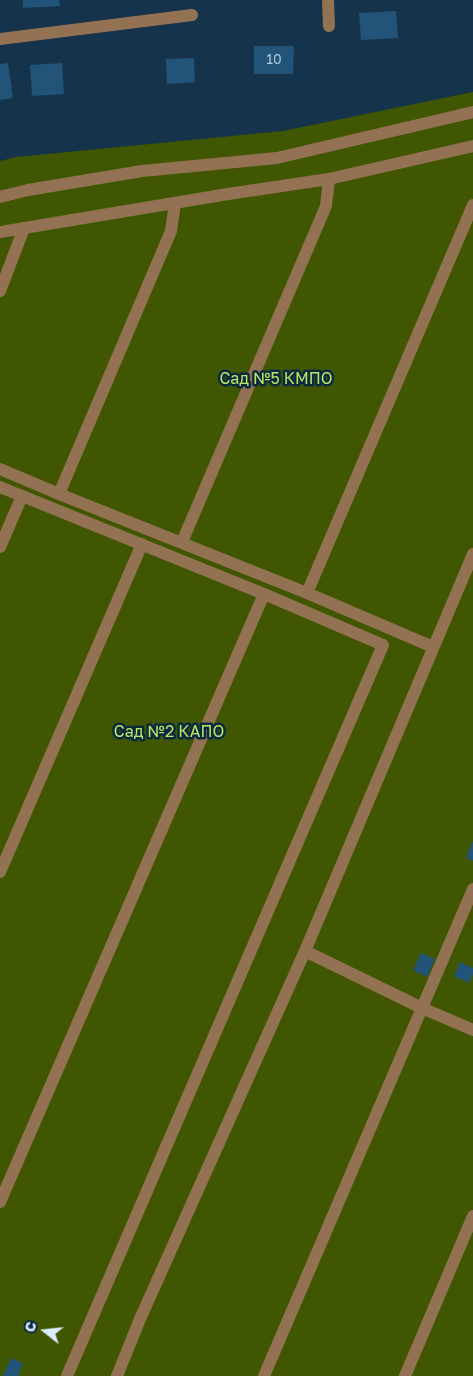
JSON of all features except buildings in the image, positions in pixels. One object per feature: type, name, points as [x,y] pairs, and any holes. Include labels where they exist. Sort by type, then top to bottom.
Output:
[{"type":"street","points":[[328,0],[329,26]]},
{"type":"street","points":[[0,39],[192,15]]},
{"type":"street","points":[[0,197],[28,190],[142,171],[277,158],[473,112]]},
{"type":"street","points":[[0,232],[329,179],[473,146]]},
{"type":"street","points":[[182,542],[326,206],[329,179]]},
{"type":"street","points":[[59,494],[171,231],[175,203]]},
{"type":"street","points":[[308,593],[473,205]]},
{"type":"street","points":[[0,291],[24,228]]},
{"type":"street","points":[[0,469],[308,593],[433,647]]},
{"type":"street","points":[[0,487],[264,594],[383,645],[67,1376]]},
{"type":"street","points":[[0,546],[22,496]]},
{"type":"street","points":[[0,872],[142,544]]},
{"type":"street","points":[[117,1376],[140,1319],[305,951],[473,554]]},
{"type":"street","points":[[0,1202],[264,594]]},
{"type":"street","points":[[264,1376],[473,889]]},
{"type":"street","points":[[305,951],[422,1008],[473,1030]]},
{"type":"street","points":[[405,1376],[473,1216]]},
{"type":"green space","name":"Сад №5 КМПО","points":[[473,92],[473,1376],[0,1376],[0,161],[17,157],[283,131]]},
{"type":"park label","name":"Сад №2 КАПО","points":[[169,732]]}]
